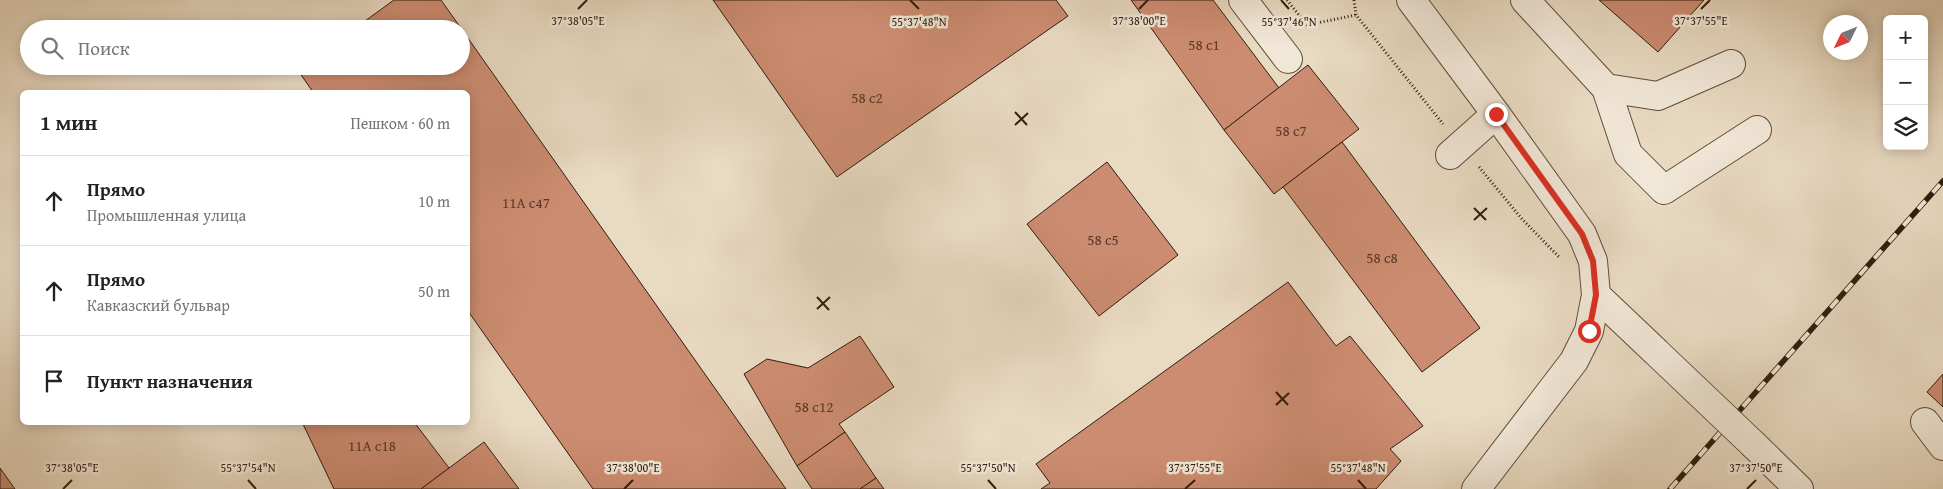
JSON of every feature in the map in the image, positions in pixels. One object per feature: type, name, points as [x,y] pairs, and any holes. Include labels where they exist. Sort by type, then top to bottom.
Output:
[{"type":"street","points":[[1242,0],[1288,59]]},
{"type":"street","points":[[1525,0],[1606,88],[1628,154],[1664,190],[1758,130]]},
{"type":"street","points":[[1415,1],[1582,234],[1593,261],[1596,295],[1589,331],[1574,361],[1476,489]]},
{"type":"street","points":[[1606,88],[1658,96],[1731,64]]},
{"type":"street","points":[[1456,150],[1496,114]]},
{"type":"street","points":[[1596,295],[1799,489]]},
{"type":"street","points":[[1925,422],[1943,446]]},
{"type":"path","points":[[1288,0],[1307,25],[1356,16]]},
{"type":"path","points":[[1354,0],[1356,16],[1456,150],[1522,219]]},
{"type":"building","points":[[394,0],[441,0],[455,20],[366,20]]},
{"type":"building","points":[[713,0],[1056,0],[1068,16],[837,177]]},
{"type":"building","points":[[1131,0],[1213,0],[1279,88],[1224,130]]},
{"type":"building","points":[[1599,0],[1704,0],[1658,52]]},
{"type":"building","points":[[470,41],[786,489],[593,489],[470,314],[470,90],[312,90],[301,75],[470,75]]},
{"type":"building","points":[[1308,65],[1359,129],[1274,194],[1224,130]]},
{"type":"building","points":[[1342,142],[1480,328],[1422,372],[1283,187]]},
{"type":"building","points":[[1107,162],[1178,255],[1099,316],[1027,224]]},
{"type":"building","points":[[1288,282],[1336,346],[1350,336],[1423,426],[1390,449],[1401,461],[1376,489],[1041,489],[1050,483],[1036,464]]},
{"type":"building","points":[[860,336],[894,387],[839,424],[845,432],[797,466],[744,374],[767,359],[808,368]]},
{"type":"building","points":[[1943,374],[1943,407],[1927,392]]},
{"type":"building","points":[[303,425],[416,425],[449,468],[421,489],[334,489]]},
{"type":"building","points":[[845,432],[876,478],[860,489],[812,489],[797,466]]},
{"type":"building","points":[[484,442],[519,489],[421,489],[449,468]]},
{"type":"building","points":[[0,468],[15,489],[0,489]]},
{"type":"building","points":[[876,478],[884,489],[860,489]]},
{"type":"railway","points":[[1670,489],[1943,181]]},
{"type":"route","points":[[1496,114],[1582,234],[1593,261],[1596,295],[1589,331]]}]
